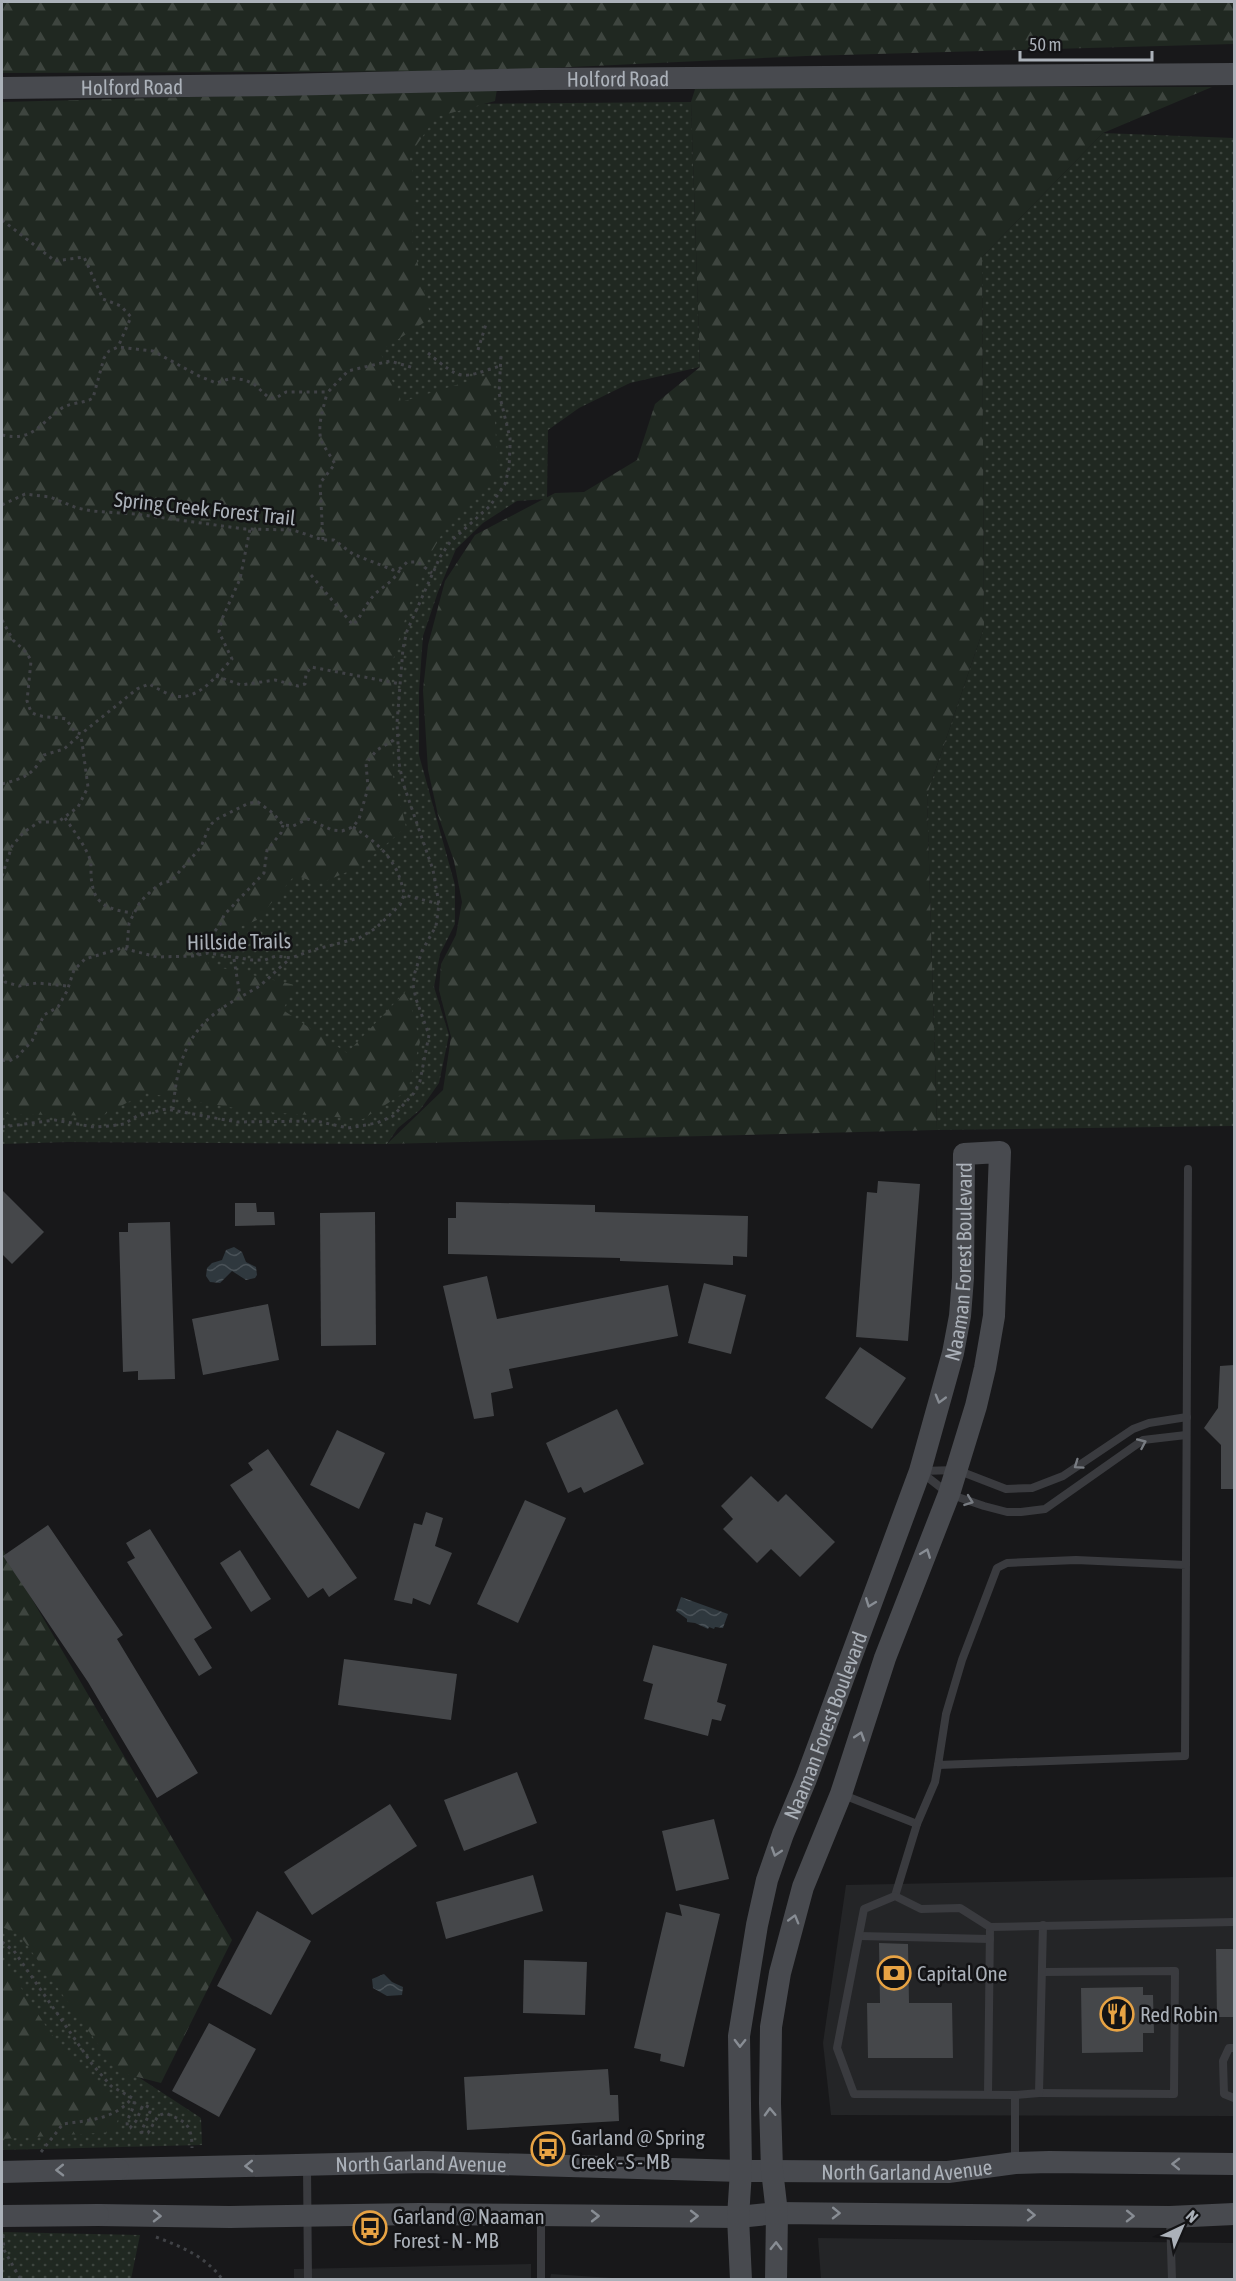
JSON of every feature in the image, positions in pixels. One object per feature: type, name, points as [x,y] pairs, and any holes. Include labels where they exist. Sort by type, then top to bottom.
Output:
[{"type":"street","name":"Holford Road","points":[[2,87],[279,85],[552,79],[1234,74]]},
{"type":"street","name":"Naaman Forest Boulevard","points":[[741,2280],[738,2217],[741,2171],[739,2036],[748,1973],[767,1880],[920,1471],[953,1353],[960,1316],[963,1278],[964,1154],[1000,1152],[994,1316],[986,1368],[949,1494],[885,1658],[841,1794],[803,1887],[780,1973],[771,2027],[770,2103],[772,2170],[777,2213],[776,2280]]},
{"type":"street","points":[[806,1779],[841,1794]]},
{"type":"street","name":"North Garland Avenue","points":[[2,2172],[424,2162],[741,2171],[948,2172],[1015,2163],[1234,2164]]},
{"type":"street","name":"North Garland Avenue","points":[[2,2216],[419,2214],[738,2217],[777,2213],[1170,2217],[1234,2214]]},
{"type":"lane","points":[[938,1765],[1185,1756],[1188,1169]]},
{"type":"lane","points":[[920,1471],[957,1470],[1006,1489],[1032,1488],[1063,1476],[1133,1428],[1187,1417]]},
{"type":"lane","points":[[920,1471],[949,1494],[1007,1512],[1045,1509],[1143,1440],[1186,1435]]},
{"type":"lane","points":[[1042,1972],[1174,1971],[1174,2094],[854,2094],[837,2048],[864,1910],[895,1896],[917,1824],[935,1782],[946,1714],[962,1660],[997,1568],[1007,1563],[1076,1560],[1186,1565]]},
{"type":"lane","points":[[841,1794],[917,1824]]},
{"type":"lane","points":[[895,1896],[921,1909],[960,1908],[990,1927],[1234,1922]]},
{"type":"lane","points":[[1039,2093],[1043,1925]]},
{"type":"lane","points":[[988,2094],[990,1927]]},
{"type":"lane","points":[[859,1936],[990,1939]]},
{"type":"lane","points":[[1234,2048],[1229,2048],[1223,2061],[1224,2094],[1234,2098]]},
{"type":"lane","points":[[1015,2094],[1015,2163]]},
{"type":"lane","points":[[307,2165],[308,2280]]},
{"type":"lane","points":[[541,2216],[541,2280]]},
{"type":"lane","points":[[1170,2217],[1172,2280]]},
{"type":"path","points":[[2,220],[55,261],[84,256],[103,299],[122,306],[131,317],[118,347]]},
{"type":"path","points":[[478,350],[486,324]]},
{"type":"path","points":[[2,435],[14,438],[26,435],[62,408],[70,404],[85,403],[93,398],[104,358],[109,351],[118,347],[153,351],[216,383],[232,378],[245,380],[254,384],[269,398],[276,398],[286,392],[327,392]]},
{"type":"path","points":[[428,353],[462,377],[500,366]]},
{"type":"path","points":[[2,1127],[55,1120],[94,1127],[110,1126],[124,1124],[137,1116],[152,1112],[173,1110],[237,1122],[316,1121],[348,1128],[377,1123],[393,1116],[414,1093],[423,1070],[429,1035],[413,985],[418,961],[435,926],[439,904],[433,870],[403,783],[397,738],[406,631],[432,573],[450,543],[490,506],[505,484],[510,448],[499,393],[501,355]]},
{"type":"path","points":[[323,540],[320,483],[335,464],[329,451],[321,442],[320,427],[327,392],[348,371],[390,361],[414,368]]},
{"type":"path","name":"Spring Creek Forest Trail","points":[[2,505],[25,494],[50,497],[77,508],[92,511],[135,514],[250,529],[293,530],[323,540],[334,540],[353,554],[393,570],[402,568],[407,562],[418,562],[432,573]]},
{"type":"path","points":[[2,784],[35,771],[44,755],[64,749],[137,689],[149,684],[175,696],[191,695],[216,676],[232,659],[219,632],[222,619],[240,579],[250,529]]},
{"type":"path","points":[[311,575],[353,625],[360,619],[369,600],[395,579],[402,568]]},
{"type":"path","points":[[2,620],[13,640],[27,652],[31,662],[27,701],[31,712],[40,718],[66,719],[75,732],[81,734]]},
{"type":"path","points":[[216,676],[242,685],[275,680],[298,686],[305,684],[306,674],[311,667],[400,684]]},
{"type":"path","points":[[2,876],[12,846],[24,832],[39,822],[58,822],[78,807],[88,787],[81,734]]},
{"type":"path","points":[[127,948],[129,923],[133,913],[152,890],[162,883],[171,881],[180,871],[201,847],[208,827],[215,820],[249,803],[258,802],[274,814],[283,825],[293,826],[308,819],[332,830],[342,831],[353,827],[359,819],[368,788],[366,763],[377,750],[397,738]]},
{"type":"path","points":[[65,818],[91,862],[92,885],[96,897],[107,908],[133,913]]},
{"type":"path","points":[[197,955],[221,923],[224,915],[264,873],[267,850],[281,833],[283,825]]},
{"type":"path","points":[[353,827],[374,841],[386,854],[401,879],[404,895],[439,904]]},
{"type":"path","name":"Hillside Trails","points":[[2,1060],[9,1061],[17,1057],[32,1041],[44,1015],[58,1007],[74,970],[85,958],[127,948],[157,957],[208,953],[265,960],[276,956],[291,958],[359,938],[376,928],[400,905],[404,895]]},
{"type":"path","points":[[234,958],[240,996]]},
{"type":"path","points":[[173,1110],[176,1078],[181,1062],[197,1030],[214,1014],[258,986],[291,958]]},
{"type":"path","points":[[2,974],[5,982],[19,986],[37,983],[67,986]]},
{"type":"path","points":[[2,1942],[14,1951],[92,2064],[111,2086],[134,2099],[133,2110],[127,2121],[128,2127],[130,2128],[136,2121],[143,2105],[146,2105],[150,2108],[150,2112],[141,2132],[148,2133],[161,2114],[177,2118],[191,2130],[192,2153]]},
{"type":"path","points":[[155,2236],[202,2257],[223,2280]]},
{"type":"shaded area","points":[[1234,1877],[1234,2116],[831,2115],[823,2043],[846,1885]]},
{"type":"shaded area","points":[[818,2238],[1234,2243],[1234,2279],[821,2279]]},
{"type":"shaded area","points":[[531,2264],[531,2279],[294,2280],[294,2269]]},
{"type":"shaded area","points":[[551,2274],[628,2279],[550,2279]]},
{"type":"green space","points":[[2,2],[1234,2],[1234,44],[806,56],[486,71],[2,73]]},
{"type":"green space","points":[[696,86],[1212,87],[1103,133],[982,257],[984,627],[927,795],[937,1130],[387,1144],[443,1090],[451,1037],[439,990],[441,964],[456,935],[462,902],[454,861],[438,815],[428,770],[423,690],[428,645],[445,581],[475,535],[555,493],[584,492],[637,460],[655,404],[700,367],[691,102]]},
{"type":"green space","points":[[497,89],[495,101],[436,117],[409,156],[416,185],[412,240],[431,318],[380,351],[401,402],[492,374],[498,471],[450,520],[427,560],[414,589],[391,667],[393,776],[406,827],[361,866],[319,884],[295,875],[257,920],[202,942],[209,965],[295,985],[283,1010],[347,1053],[407,990],[420,1042],[407,1091],[363,1119],[253,1111],[146,1093],[101,1116],[2,1114],[2,102]]},
{"type":"green space","points":[[691,102],[700,367],[630,383],[579,408],[548,430],[547,499],[517,501],[483,523],[456,549],[423,636],[419,691],[419,755],[455,885],[455,924],[440,954],[434,987],[449,1035],[439,1083],[420,1110],[398,1128],[387,1144],[68,1142],[2,1144],[2,108]]},
{"type":"green space","points":[[1103,133],[1234,138],[1234,1126],[937,1130],[927,795],[984,627],[982,257]]},
{"type":"green space","points":[[2,1548],[232,1940],[161,2083],[118,2072],[19,1934],[2,1927]]},
{"type":"green space","points":[[2,1919],[23,1929],[123,2067],[201,2118],[202,2145],[2,2150]]},
{"type":"green space","points":[[2,1966],[14,1977],[51,2034],[123,2107],[113,2132],[2,2139]]},
{"type":"green space","points":[[2,2232],[140,2235],[131,2279],[2,2280]]},
{"type":"water","points":[[234,1247],[242,1252],[246,1262],[256,1267],[255,1278],[246,1280],[232,1271],[220,1283],[210,1282],[206,1276],[207,1268],[212,1263],[222,1260],[226,1250]]},
{"type":"water","points":[[681,1597],[728,1614],[723,1628],[709,1627],[708,1629],[687,1622],[687,1619],[676,1611]]},
{"type":"water","points":[[384,1974],[392,1982],[403,1987],[402,1995],[387,1996],[373,1988],[372,1979]]},
{"type":"building","points":[[878,1181],[920,1184],[908,1341],[856,1337],[867,1192],[877,1193]]},
{"type":"building","points":[[2,1190],[44,1232],[12,1264],[2,1254]]},
{"type":"building","points":[[456,1202],[595,1205],[595,1212],[748,1216],[747,1257],[733,1256],[733,1265],[620,1261],[620,1258],[448,1254],[448,1218],[456,1218]]},
{"type":"building","points":[[235,1203],[256,1203],[257,1212],[274,1212],[275,1225],[235,1226]]},
{"type":"building","points":[[375,1212],[376,1345],[321,1346],[320,1213]]},
{"type":"building","points":[[170,1222],[175,1379],[138,1380],[138,1371],[123,1372],[119,1232],[128,1232],[128,1223]]},
{"type":"building","points":[[487,1276],[497,1319],[668,1285],[678,1336],[509,1369],[513,1388],[491,1393],[494,1416],[474,1419],[443,1286]]},
{"type":"building","points":[[704,1283],[746,1295],[731,1354],[688,1343]]},
{"type":"building","points":[[268,1304],[279,1360],[203,1375],[192,1319]]},
{"type":"building","points":[[860,1347],[906,1378],[872,1429],[825,1398]]},
{"type":"building","points":[[1234,1365],[1234,1489],[1221,1489],[1221,1445],[1204,1428],[1218,1408],[1220,1366]]},
{"type":"building","points":[[617,1409],[644,1464],[584,1493],[581,1487],[568,1493],[546,1443]]},
{"type":"building","points":[[337,1430],[385,1453],[359,1509],[310,1485]]},
{"type":"building","points":[[268,1449],[357,1578],[329,1597],[323,1588],[308,1598],[230,1485],[253,1470],[248,1463]]},
{"type":"building","points":[[751,1476],[778,1502],[786,1494],[835,1542],[800,1577],[771,1549],[757,1563],[723,1529],[733,1519],[721,1506]]},
{"type":"building","points":[[525,1500],[566,1518],[518,1623],[477,1604]]},
{"type":"building","points":[[426,1512],[443,1518],[435,1546],[452,1553],[430,1605],[413,1598],[412,1604],[394,1600],[414,1523],[422,1525]]},
{"type":"building","points":[[48,1525],[123,1635],[117,1639],[198,1773],[157,1798],[88,1682],[3,1556]]},
{"type":"building","points":[[150,1529],[212,1628],[194,1639],[212,1668],[199,1676],[127,1562],[135,1558],[126,1543]]},
{"type":"building","points":[[240,1550],[271,1599],[251,1612],[220,1563]]},
{"type":"building","points":[[653,1645],[727,1664],[717,1702],[726,1705],[721,1721],[712,1719],[708,1736],[644,1719],[653,1684],[643,1681]]},
{"type":"building","points":[[344,1659],[457,1674],[451,1720],[338,1705]]},
{"type":"building","points":[[517,1772],[537,1823],[464,1851],[444,1800]]},
{"type":"building","points":[[390,1804],[417,1846],[312,1915],[284,1872]]},
{"type":"building","points":[[714,1819],[729,1879],[676,1891],[662,1831]]},
{"type":"building","points":[[533,1875],[543,1911],[446,1939],[436,1902]]},
{"type":"building","points":[[679,1904],[720,1914],[684,2067],[660,2061],[661,2054],[634,2048],[666,1912],[682,1916]]},
{"type":"building","points":[[257,1911],[311,1941],[271,2015],[217,1986]]},
{"type":"building","name":"Capital One","points":[[879,1943],[908,1944],[909,2003],[952,2003],[953,2058],[868,2058],[867,2003],[880,2003]]},
{"type":"building","points":[[1216,1949],[1234,1949],[1234,2017],[1217,2017]]},
{"type":"building","points":[[524,1960],[587,1962],[585,2015],[523,2013]]},
{"type":"building","name":"Red Robin","points":[[1143,1987],[1143,1995],[1153,1995],[1154,2033],[1143,2033],[1143,2052],[1082,2053],[1081,1988]]},
{"type":"building","points":[[209,2023],[256,2049],[219,2117],[172,2091]]},
{"type":"building","points":[[608,2069],[610,2095],[618,2095],[619,2121],[467,2130],[464,2077]]},
{"type":"place","name":"Capital One","points":[[894,1973]]},
{"type":"place","name":"Red Robin","points":[[1117,2014]]},
{"type":"place","name":"Garland @ Spring Creek - S - MB","points":[[548,2149]]},
{"type":"place","name":"Garland @ Naaman Forest - N - MB","points":[[370,2228]]}]
